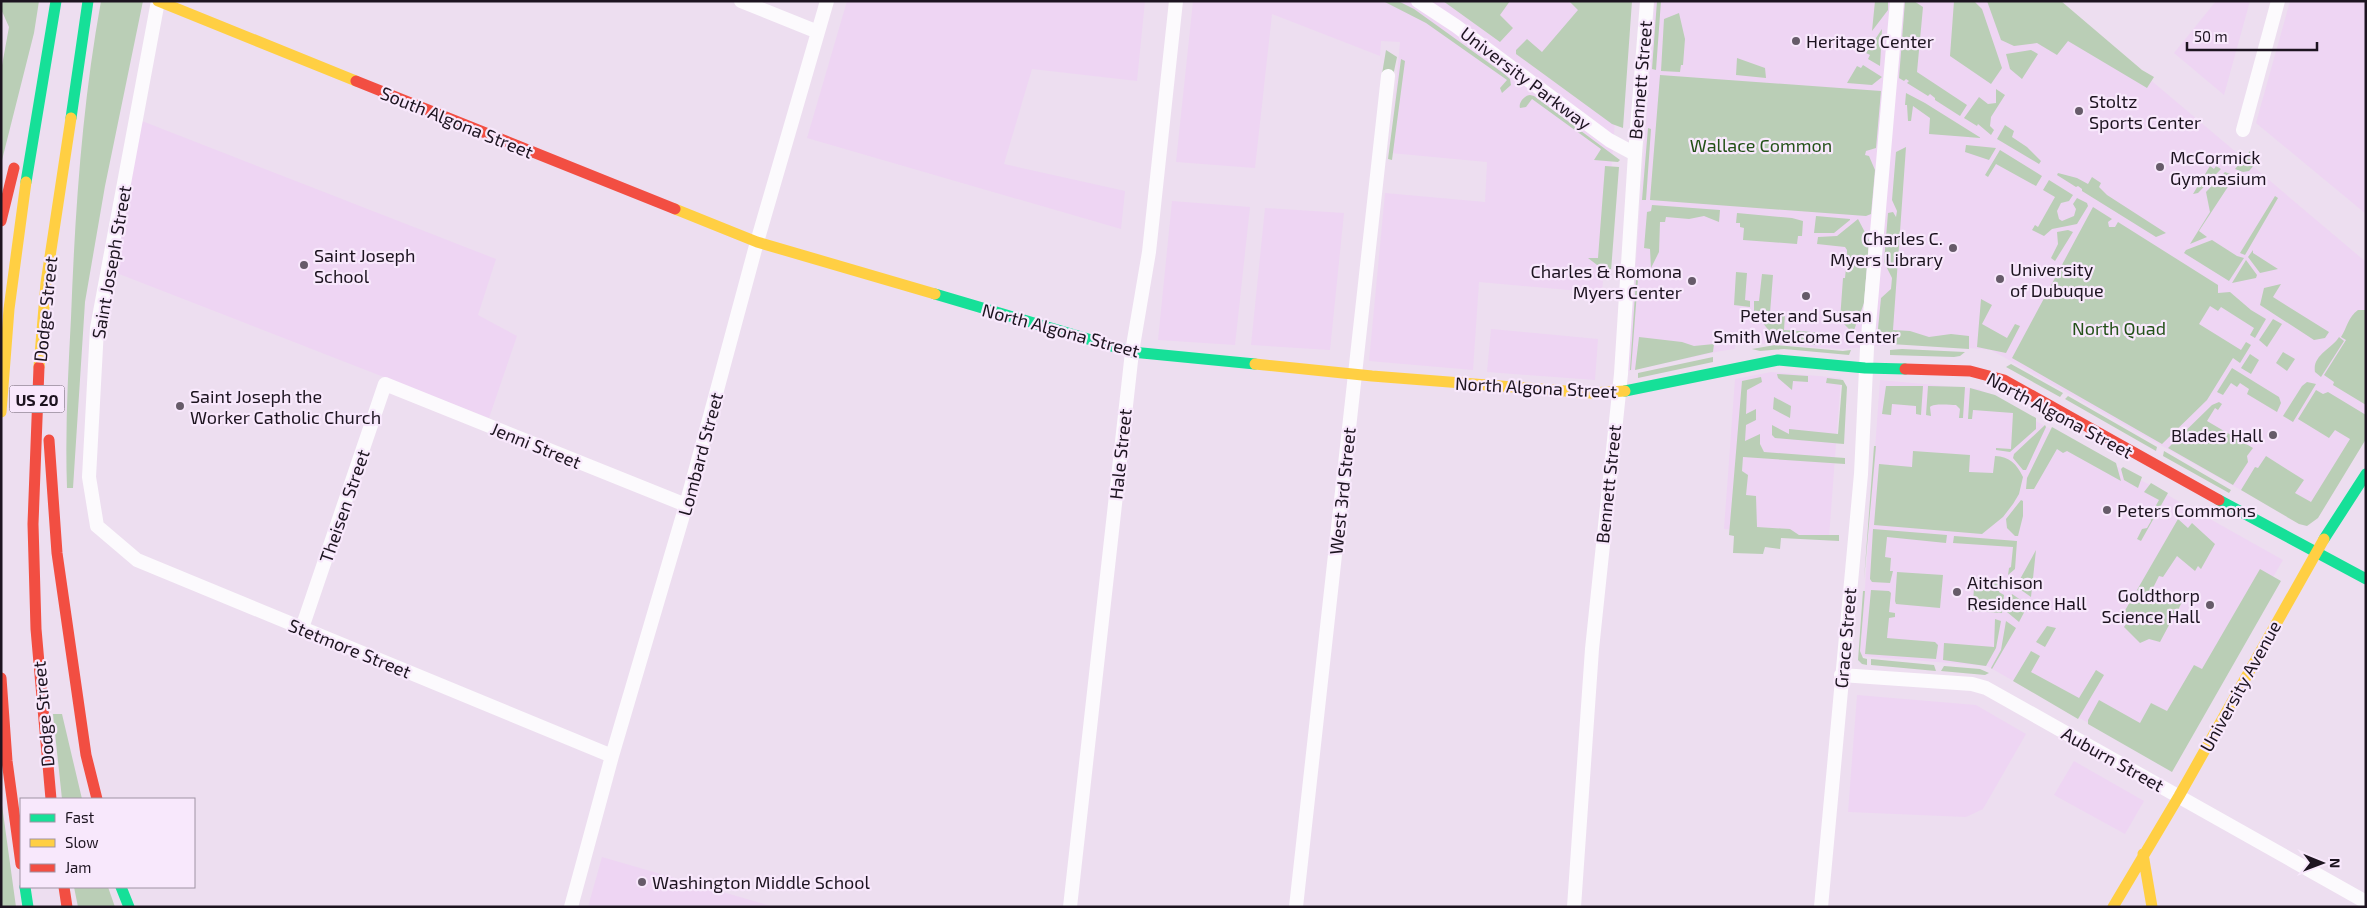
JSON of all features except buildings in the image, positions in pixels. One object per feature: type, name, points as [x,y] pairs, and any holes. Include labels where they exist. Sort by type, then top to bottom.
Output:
[{"type":"main road","points":[[1,221],[56,1]]},
{"type":"main road","name":"Dodge Street","points":[[1,412],[3,368],[17,237],[56,1]]},
{"type":"main road","name":"Dodge Street","points":[[51,798],[36,629],[33,524],[38,362],[43,314],[88,1]]},
{"type":"main road","name":"South Algona Street","points":[[158,1],[756,242]]},
{"type":"main road","name":"North Algona Street","points":[[756,242],[1132,352],[1502,387],[1619,392],[1768,360],[1867,368],[1970,370],[1998,377],[2160,469],[2366,578]]},
{"type":"main road","points":[[43,314],[57,553],[86,755],[97,798]]},
{"type":"main road","name":"University Avenue","points":[[2113,907],[2179,796],[2316,552],[2366,474]]},
{"type":"main road","points":[[1,678],[7,761],[20,857]]},
{"type":"main road","points":[[2143,854],[2152,907]]},
{"type":"main road","points":[[25,888],[28,907]]},
{"type":"main road","points":[[64,888],[67,907]]},
{"type":"main road","points":[[121,888],[129,907]]},
{"type":"street","name":"Saint Joseph Street","points":[[97,526],[89,477],[97,328],[158,1]]},
{"type":"street","points":[[742,1],[818,32]]},
{"type":"street","name":"Lombard Street","points":[[571,907],[612,756],[686,505],[756,242],[827,1]]},
{"type":"street","name":"Hale Street","points":[[1070,907],[1132,352],[1149,252],[1176,1]]},
{"type":"street","name":"University Parkway","points":[[1418,1],[1456,26],[1609,140],[1634,154]]},
{"type":"street","name":"Bennett Street","points":[[1574,907],[1592,649],[1619,392],[1634,154],[1647,1]]},
{"type":"street","name":"Grace Street","points":[[1821,907],[1861,467],[1867,368],[1897,1]]},
{"type":"street","points":[[2243,130],[2278,1]]},
{"type":"street","name":"West 3rd Street","points":[[1296,907],[1388,76]]},
{"type":"street","name":"Jenni Street","points":[[385,384],[686,505]]},
{"type":"street","name":"Theisen Street","points":[[302,628],[385,384]]},
{"type":"street","name":"Stetmore Street","points":[[97,526],[137,560],[612,756]]},
{"type":"street","name":"Auburn Street","points":[[1842,675],[1972,684],[1986,688],[2366,902]]},
{"type":"shaded area","points":[[847,1],[1145,1],[1137,81],[1032,69],[1004,164],[1125,191],[1121,229],[807,138]]},
{"type":"shaded area","points":[[1193,1],[1624,1],[1602,293],[1479,282],[1473,370],[1369,361],[1385,193],[1485,202],[1487,162],[1390,153],[1400,42],[1381,41],[1380,56],[1272,14],[1255,168],[1176,162]]},
{"type":"shaded area","name":"University of Dubuque","points":[[1655,1],[2057,1],[2366,262],[2366,426],[2305,526],[1991,350],[1915,343],[1842,349],[1736,342],[1735,349],[1628,371]]},
{"type":"shaded area","points":[[2216,1],[2250,1],[2224,95],[2174,53]]},
{"type":"shaded area","points":[[2290,1],[2366,1],[2366,214],[2256,123]]},
{"type":"shaded area","name":"Saint Joseph School","points":[[142,121],[496,259],[478,315],[517,336],[489,418],[114,272]]},
{"type":"shaded area","points":[[1172,201],[1250,207],[1235,345],[1158,340]]},
{"type":"shaded area","points":[[1265,208],[1344,213],[1330,350],[1251,345]]},
{"type":"shaded area","points":[[1491,329],[1598,339],[1595,380],[1487,372]]},
{"type":"shaded area","points":[[1771,372],[1841,378],[1829,537],[1724,529],[1735,379]]},
{"type":"shaded area","points":[[1880,380],[1979,389],[2283,560],[2163,765],[1987,666],[1860,656]]},
{"type":"shaded area","points":[[1857,695],[1976,705],[2026,734],[1983,809],[1966,817],[1848,812]]},
{"type":"shaded area","points":[[2074,761],[2144,801],[2125,834],[2054,795]]},
{"type":"shaded area","name":"Washington Middle School","points":[[602,857],[774,907],[588,907]]},
{"type":"green space","points":[[1,1],[39,1],[34,33],[1,164],[1,71],[9,27],[1,9]]},
{"type":"green space","points":[[101,1],[143,1],[105,186],[85,302],[73,488],[67,488],[67,403],[77,199],[84,119]]},
{"type":"green space","points":[[1383,1],[1398,1],[1414,9],[1503,73],[1510,79],[1511,85],[1502,93],[1500,88],[1507,80],[1426,23]]},
{"type":"green space","points":[[1443,1],[1510,1],[1500,15],[1513,28],[1500,42]]},
{"type":"green space","points":[[1569,1],[1632,1],[1623,128],[1612,124],[1516,54],[1516,50],[1527,39],[1542,52],[1578,10]]},
{"type":"green space","points":[[1657,1],[1661,1],[1656,70],[1652,69]]},
{"type":"green space","points":[[1875,1],[1888,1],[1888,10],[1872,31]]},
{"type":"green space","points":[[1905,1],[1914,1],[1923,7],[1917,72],[1967,105],[1960,116],[1935,100],[1930,94],[1928,96],[1907,83],[1909,81],[1906,79],[1904,81],[1899,78]]},
{"type":"green space","points":[[1954,1],[1975,2],[1982,9],[2002,68],[1991,84],[1950,56]]},
{"type":"green space","points":[[1987,1],[2061,1],[2142,70],[2154,77],[2147,88],[2068,41],[2057,55],[2037,43],[2014,46],[2001,40]]},
{"type":"green space","points":[[1679,13],[1685,39],[1683,65],[1681,65],[1680,72],[1661,71],[1664,19]]},
{"type":"green space","points":[[1882,29],[1880,66],[1868,59],[1870,55],[1866,53]]},
{"type":"green space","points":[[1386,50],[1397,57],[1393,76],[1382,74]]},
{"type":"green space","points":[[2031,50],[2038,54],[2022,79],[2010,69],[2006,54]]},
{"type":"green space","points":[[1737,58],[1765,68],[1766,78],[1736,75]]},
{"type":"green space","points":[[1401,59],[1405,61],[1392,160],[1388,159]]},
{"type":"green space","points":[[1863,65],[1882,77],[1872,85],[1847,83],[1857,66],[1861,68]]},
{"type":"green space","name":"Wallace Common","points":[[1660,75],[1881,91],[1876,148],[1866,151],[1865,155],[1869,156],[1875,170],[1871,214],[1866,216],[1650,200]]},
{"type":"green space","points":[[1996,89],[2005,95],[1991,117],[1990,126],[1994,130],[1991,135],[1978,124],[1977,126],[1964,118],[1979,97],[1988,104],[1996,103]]},
{"type":"green space","points":[[1906,93],[1981,138],[1929,134],[1930,118],[1913,106],[1911,121],[1908,121],[1907,105],[1905,105]]},
{"type":"green space","points":[[1530,95],[1534,96],[1620,160],[1618,162],[1594,160],[1601,149],[1532,99],[1526,107],[1520,108],[1522,100]]},
{"type":"green space","points":[[2005,125],[2014,131],[2012,137],[2027,147],[2041,161],[2039,164],[1997,139]]},
{"type":"green space","points":[[1648,128],[1651,129],[1646,200],[1642,200]]},
{"type":"green space","points":[[1966,145],[1996,148],[1989,160],[1965,152]]},
{"type":"green space","points":[[1906,147],[1893,330],[1910,331],[1929,337],[1951,334],[1969,336],[1969,349],[1891,344],[1891,339],[1877,339],[1881,298],[1891,289],[1892,278],[1884,262],[1888,213],[1893,212],[1896,217],[1897,211],[1892,200],[1896,152]]},
{"type":"green space","points":[[2000,150],[2042,176],[2036,186],[1996,164],[1988,177],[1985,175]]},
{"type":"green space","points":[[2250,151],[2255,155],[2256,163],[2249,171],[2243,172],[2235,169]]},
{"type":"green space","points":[[1605,166],[1619,167],[1611,271],[1601,268],[1588,258],[1598,258]]},
{"type":"green space","points":[[2210,166],[2214,169],[2216,166],[2221,169],[2198,193],[2193,194]]},
{"type":"green space","points":[[2225,172],[2235,176],[2199,231],[2207,237],[2190,244],[2210,212],[2206,192]]},
{"type":"green space","points":[[2058,173],[2077,178],[2088,184],[2092,177],[2101,183],[2099,187],[2107,195],[2166,233],[2156,237],[2082,191],[2078,186],[2076,187],[2057,175]]},
{"type":"green space","points":[[2049,180],[2073,195],[2069,201],[2061,203],[2057,211],[2059,219],[2062,221],[2074,216],[2076,209],[2073,204],[2077,198],[2087,203],[2088,206],[2077,224],[2052,229],[2044,236],[2032,230],[2035,225],[2038,227],[2055,197],[2043,190]]},
{"type":"green space","points":[[2275,196],[2278,198],[2245,255],[2240,253]]},
{"type":"green space","points":[[1652,205],[1720,210],[1719,222],[1704,216],[1689,219],[1666,217],[1665,222],[1660,222],[1659,252],[1651,268],[1650,249],[1644,248],[1647,212],[1651,211]]},
{"type":"green space","name":"North Quad","points":[[2093,207],[2112,219],[2108,222],[2109,227],[2115,227],[2118,222],[2218,285],[2218,293],[2230,292],[2251,310],[2266,319],[2255,338],[2250,335],[2254,328],[2221,307],[2218,311],[2210,306],[2199,324],[2241,350],[2246,342],[2251,345],[2240,363],[2233,358],[2207,400],[2162,444],[2012,358]]},
{"type":"green space","points":[[1737,213],[1792,218],[1803,221],[1802,236],[1798,236],[1797,244],[1743,240],[1744,228],[1740,227],[1740,223],[1736,223]]},
{"type":"green space","points":[[1816,216],[1850,220],[1834,233],[1814,233]]},
{"type":"green space","points":[[1858,219],[1869,240],[1864,303],[1853,333],[1840,320],[1843,278],[1845,278],[1846,268],[1843,267],[1844,261],[1847,261],[1847,250],[1845,247],[1817,244],[1818,237],[1837,236]]},
{"type":"green space","points":[[2068,230],[2073,232],[2055,261],[2051,258],[2058,244],[2057,232]]},
{"type":"green space","points":[[2212,240],[2237,256],[2244,258],[2229,281],[2184,253],[2186,250]]},
{"type":"green space","points":[[2253,250],[2253,253],[2278,269],[2260,273],[2248,257]]},
{"type":"green space","points":[[2246,260],[2257,275],[2256,278],[2232,283]]},
{"type":"green space","points":[[1736,272],[1747,273],[1745,300],[1750,301],[1750,307],[1734,305]]},
{"type":"green space","points":[[1762,274],[1773,275],[1770,313],[1785,314],[1784,330],[1826,333],[1829,337],[1820,345],[1778,342],[1754,312],[1754,301],[1759,301]]},
{"type":"green space","points":[[1636,279],[1638,279],[1630,370]]},
{"type":"green space","points":[[2281,284],[2273,297],[2329,332],[2325,338],[2314,340],[2260,305],[2264,288]]},
{"type":"green space","points":[[1981,299],[1992,305],[1982,324],[2007,338],[2015,324],[2020,326],[2006,353],[1977,347]]},
{"type":"green space","points":[[2358,310],[2366,310],[2366,405],[2333,385],[2334,382],[2324,375],[2346,340],[2341,337],[2350,319]]},
{"type":"green space","points":[[2273,319],[2282,324],[2267,347],[2259,340]]},
{"type":"green space","points":[[1639,337],[1682,342],[1694,346],[1714,344],[1713,352],[1635,370]]},
{"type":"green space","points":[[2339,337],[2344,341],[2321,377],[2315,372],[2316,361]]},
{"type":"green space","points":[[1775,345],[1843,351],[1851,350],[1849,355],[1784,349],[1760,351],[1752,349]]},
{"type":"green space","points":[[1890,350],[1965,352],[1960,356],[1954,357],[1890,355]]},
{"type":"green space","points":[[2283,352],[2295,359],[2287,371],[2276,363]]},
{"type":"green space","points":[[2250,354],[2259,360],[2251,374],[2241,368]]},
{"type":"green space","points":[[1713,357],[1713,362],[1638,378],[1638,373]]},
{"type":"green space","points":[[2011,364],[2063,393],[2060,397],[2006,367]]},
{"type":"green space","points":[[2232,368],[2279,397],[2281,403],[2277,412],[2247,394],[2249,389],[2240,383],[2237,387],[2231,383],[2223,395],[2217,392]]},
{"type":"green space","points":[[1777,374],[1808,376],[1808,382],[1793,381],[1792,390],[1778,378]]},
{"type":"green space","points":[[1761,377],[1762,382],[1747,390],[1746,414],[1756,409],[1756,420],[1746,425],[1745,441],[1760,434],[1760,444],[1764,452],[1845,458],[1845,464],[1743,457],[1742,471],[1748,475],[1746,495],[1756,496],[1757,527],[1790,529],[1799,535],[1839,535],[1839,541],[1781,538],[1780,549],[1765,547],[1763,554],[1733,553],[1734,536],[1729,535],[1742,381]]},
{"type":"green space","points":[[1827,378],[1843,380],[1847,387],[1844,444],[1775,438],[1772,435],[1772,425],[1789,434],[1789,429],[1838,434],[1842,385],[1826,383]]},
{"type":"green space","points":[[2307,382],[2316,384],[2293,422],[2283,416],[2302,386]]},
{"type":"green space","points":[[1886,386],[1923,386],[1921,415],[1916,414],[1916,406],[1892,404],[1891,415],[1882,414]]},
{"type":"green space","points":[[1928,386],[1965,387],[1963,418],[1959,418],[1960,409],[1956,405],[1932,406],[1930,407],[1931,416],[1926,415]]},
{"type":"green space","points":[[1970,388],[1995,395],[2036,418],[2036,429],[2010,452],[1996,450],[1996,448],[2011,449],[2013,413],[1973,410],[1972,419],[1968,419]]},
{"type":"green space","points":[[2316,390],[2323,394],[2328,392],[2366,415],[2366,439],[2318,518],[2307,526],[2299,524],[2241,490],[2255,467],[2258,468],[2266,456],[2304,480],[2295,493],[2311,502],[2350,439],[2335,430],[2329,438],[2298,419]]},
{"type":"green space","points":[[2068,396],[2157,447],[2156,451],[2065,399]]},
{"type":"green space","points":[[1774,397],[1791,406],[1790,418],[1773,409]]},
{"type":"green space","points":[[2219,402],[2222,404],[2218,410],[2215,408],[2207,421],[2253,448],[2247,456],[2248,462],[2233,485],[2168,448],[2212,405]]},
{"type":"green space","points":[[2045,425],[2046,427],[2026,470],[2023,470],[2013,458],[2014,454]]},
{"type":"green space","points":[[2052,427],[2116,463],[2121,481],[2067,451],[2063,453],[2057,449],[2034,489],[2026,489],[2027,478]]},
{"type":"green space","points":[[1874,446],[1876,446],[1864,580]]},
{"type":"green space","points":[[1913,451],[1970,455],[1969,472],[1993,473],[1995,456],[2009,459],[2015,464],[2023,477],[2019,494],[2003,517],[1982,534],[1874,525],[1879,464],[1912,467]]},
{"type":"green space","points":[[2164,451],[2231,490],[2229,493],[2163,456]]},
{"type":"green space","points":[[2123,467],[2142,477],[2138,488],[2124,480],[2121,469]]},
{"type":"green space","points":[[2151,483],[2168,493],[2141,541],[2137,539],[2142,529],[2147,528],[2151,521],[2150,516],[2159,500],[2144,492]]},
{"type":"green space","points":[[2021,500],[2023,501],[2023,516],[2018,536],[2015,536],[2007,528],[2006,519]]},
{"type":"green space","points":[[2178,519],[2188,528],[2192,523],[2215,544],[2201,569],[2198,566],[2195,571],[2177,556],[2163,577],[2159,576],[2153,588],[2183,600],[2178,610],[2172,609],[2176,612],[2160,642],[2149,639],[2140,643],[2124,627],[2126,624],[2119,621],[2135,593],[2139,595],[2141,592],[2137,590]]},
{"type":"green space","points":[[1873,529],[1947,535],[1946,543],[1887,537],[1885,557],[1891,558],[1890,571],[1893,571],[1890,583],[1872,582],[1870,579]]},
{"type":"green space","points":[[1954,536],[2017,541],[2015,569],[2008,575],[2009,568],[2011,567],[2013,547],[1953,543]]},
{"type":"green space","points":[[2036,550],[2031,597],[2014,585],[2019,581]]},
{"type":"green space","points":[[2260,569],[2281,581],[2172,772],[2088,724],[2088,720],[2099,700],[2140,723],[2151,703],[2167,711],[2194,665],[2202,669]]},
{"type":"green space","points":[[1897,572],[1943,575],[1940,608],[1896,604]]},
{"type":"green space","points":[[1975,578],[2000,580],[1999,592],[2004,595],[2002,613],[1972,611]]},
{"type":"green space","points":[[1871,590],[1889,591],[1891,593],[1889,612],[1895,613],[1895,617],[1889,618],[1887,638],[1935,642],[1938,645],[1936,659],[1865,654]]},
{"type":"green space","points":[[1863,591],[1865,591],[1860,651],[1863,658],[1867,659],[1867,665],[1862,664],[1858,660]]},
{"type":"green space","points":[[2012,594],[2028,605],[2019,622],[2007,612]]},
{"type":"green space","points":[[1995,619],[2001,621],[1996,648],[1986,666],[1943,660],[1944,643],[1994,647]]},
{"type":"green space","points":[[2006,621],[2016,628],[1992,669],[2001,650]]},
{"type":"green space","points":[[2047,626],[2056,628],[2045,647],[2036,642]]},
{"type":"green space","points":[[2031,651],[2040,656],[2031,672],[2079,698],[2096,670],[2104,675],[2078,719],[2013,681]]},
{"type":"green space","points":[[1871,659],[1934,665],[1936,671],[1871,665]]},
{"type":"green space","points":[[1944,666],[1980,669],[1989,673],[1985,675],[1941,671]]},
{"type":"green space","points":[[53,714],[62,714],[82,798],[62,798]]},
{"type":"green space","points":[[1,798],[16,907],[1,907]]},
{"type":"green space","points":[[74,888],[108,888],[115,907],[78,907]]},
{"type":"traffic: fast","points":[[26,182],[56,1]]},
{"type":"traffic: fast","points":[[71,118],[88,1]]},
{"type":"traffic: fast","points":[[935,294],[1132,352],[1255,364]]},
{"type":"traffic: fast","points":[[1625,391],[1778,360],[1865,368],[1905,369]]},
{"type":"traffic: fast","points":[[2324,539],[2366,474]]},
{"type":"traffic: fast","points":[[2219,500],[2366,579]]},
{"type":"traffic: fast","points":[[25,888],[28,907]]},
{"type":"traffic: fast","points":[[121,888],[129,907]]},
{"type":"traffic: slow","points":[[158,1],[356,81]]},
{"type":"traffic: slow","points":[[39,367],[46,283],[71,118]]},
{"type":"traffic: slow","points":[[1,412],[9,309],[26,182]]},
{"type":"traffic: slow","points":[[675,209],[757,242],[935,294]]},
{"type":"traffic: slow","points":[[1255,364],[1372,376],[1591,393],[1625,391]]},
{"type":"traffic: slow","points":[[2113,907],[2179,796],[2324,539]]},
{"type":"traffic: slow","points":[[2143,854],[2152,907]]},
{"type":"traffic: jam","points":[[356,81],[675,209]]},
{"type":"traffic: jam","points":[[1,221],[14,168]]},
{"type":"traffic: jam","points":[[39,367],[33,524],[36,629],[51,798]]},
{"type":"traffic: jam","points":[[1905,369],[1970,371],[2004,380],[2219,500]]},
{"type":"traffic: jam","points":[[49,440],[57,553],[86,755],[97,798]]},
{"type":"traffic: jam","points":[[1,678],[7,761],[20,857]]},
{"type":"traffic: jam","points":[[64,888],[67,907]]},
{"type":"place","name":"Heritage Center","points":[[1796,41]]},
{"type":"place","name":"Stoltz Sports Center","points":[[2079,111]]},
{"type":"place","name":"McCormick Gymnasium","points":[[2160,167]]},
{"type":"place","name":"Charles C. Myers Library","points":[[1953,248]]},
{"type":"place","name":"Saint Joseph School","points":[[304,265]]},
{"type":"place","name":"University of Dubuque","points":[[2000,279]]},
{"type":"place","name":"Charles & Romona Myers Center","points":[[1692,281]]},
{"type":"place","name":"Peter and Susan Smith Welcome Center","points":[[1806,296]]},
{"type":"place","name":"Saint Joseph the Worker Catholic Church","points":[[180,406]]},
{"type":"place","name":"Blades Hall","points":[[2273,435]]},
{"type":"place","name":"Peters Commons","points":[[2107,510]]},
{"type":"place","name":"Aitchison Residence Hall","points":[[1957,592]]},
{"type":"place","name":"Goldthorp Science Hall","points":[[2210,605]]},
{"type":"place","name":"Washington Middle School","points":[[642,882]]}]
